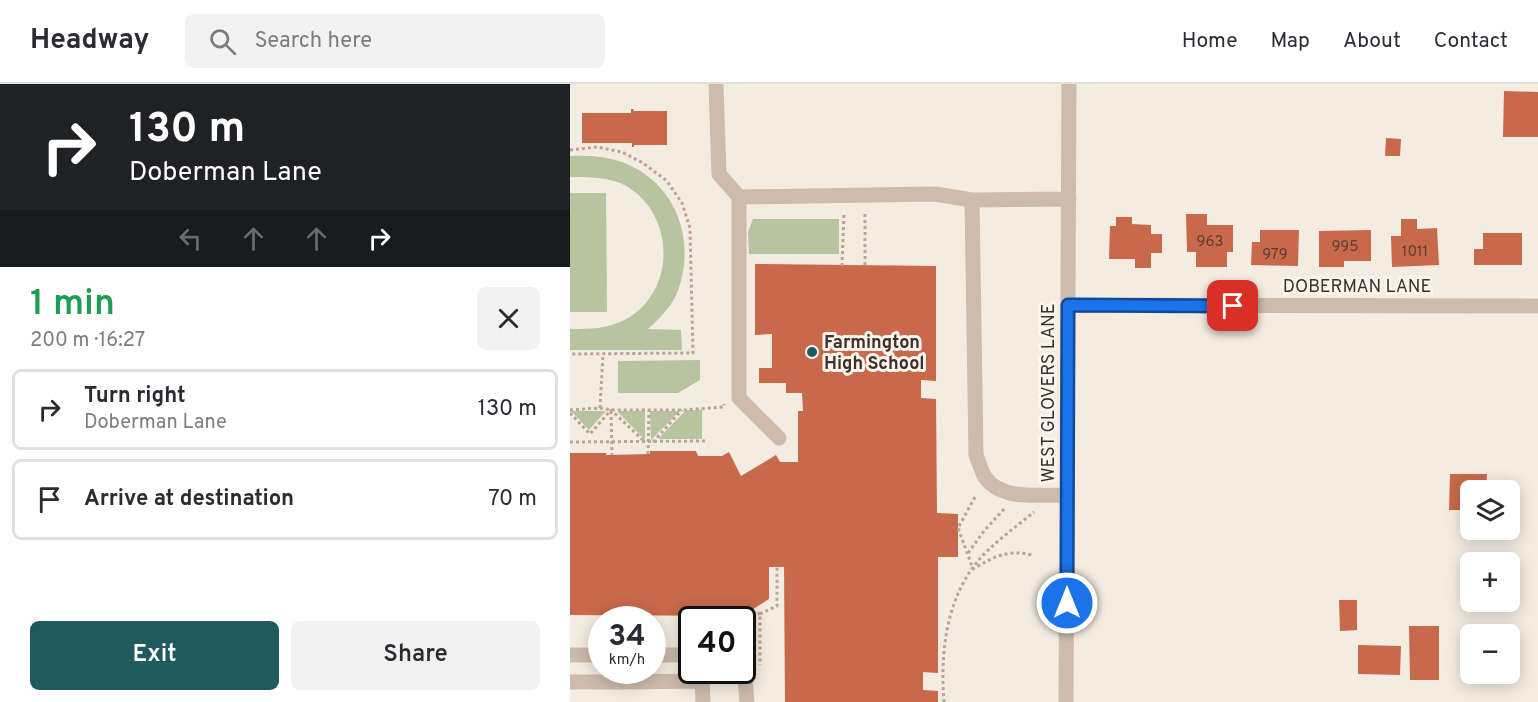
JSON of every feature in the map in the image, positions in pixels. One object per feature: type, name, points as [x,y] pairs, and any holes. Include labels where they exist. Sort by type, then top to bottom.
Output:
[{"type":"street","points":[[716,84],[719,174],[739,197],[739,398],[780,438]]},
{"type":"street","name":"WEST GLOVERS LANE","points":[[1066,702],[1069,84]]},
{"type":"street","points":[[739,197],[935,194],[972,200],[1069,199]]},
{"type":"street","points":[[972,200],[976,455],[985,478],[997,488],[1010,494],[1067,495]]},
{"type":"street","name":"DOBERMAN LANE","points":[[1068,305],[1538,306]]},
{"type":"street","points":[[570,655],[588,655]]},
{"type":"street","points":[[666,679],[702,681],[703,702]]},
{"type":"street","points":[[570,682],[588,680]]},
{"type":"street","points":[[746,684],[747,702]]},
{"type":"path","points":[[570,150],[597,147],[622,152],[643,163],[667,181],[682,203],[690,228],[693,353],[570,354]]},
{"type":"path","points":[[842,266],[843,214]]},
{"type":"path","points":[[865,214],[865,265]]},
{"type":"path","points":[[600,408],[603,354]]},
{"type":"path","points":[[570,412],[600,408],[683,410],[724,407],[724,396]]},
{"type":"path","points":[[590,434],[611,410]]},
{"type":"path","points":[[611,410],[612,455]]},
{"type":"path","points":[[611,410],[646,442]]},
{"type":"path","points":[[648,454],[646,442],[649,410]]},
{"type":"path","points":[[653,442],[683,410]]},
{"type":"path","points":[[570,412],[590,434],[591,442]]},
{"type":"path","points":[[570,442],[705,441]]},
{"type":"path","points":[[973,569],[958,528],[975,497]]},
{"type":"path","points":[[968,554],[984,531],[1005,508]]},
{"type":"path","points":[[944,702],[942,682],[944,646],[950,617],[962,585],[978,560],[1034,512]]},
{"type":"path","points":[[973,569],[994,556],[1006,552],[1022,552],[1032,555]]},
{"type":"path","points":[[756,616],[777,606],[777,567]]},
{"type":"path","points":[[760,614],[760,665]]},
{"type":"green space","points":[[570,156],[604,158],[629,165],[652,180],[674,207],[684,241],[685,258],[682,276],[671,303],[648,329],[681,330],[682,350],[570,350],[570,329],[614,324],[628,318],[645,305],[656,288],[662,268],[663,248],[660,228],[651,210],[638,194],[614,181],[570,177]]},
{"type":"green space","points":[[570,193],[606,193],[607,312],[570,312]]},
{"type":"green space","points":[[753,219],[839,219],[839,254],[749,254],[748,232]]},
{"type":"green space","points":[[700,360],[700,380],[678,393],[618,393],[618,361]]},
{"type":"green space","points":[[686,410],[702,410],[702,439],[658,439]]},
{"type":"green space","points":[[571,411],[606,411],[589,430]]},
{"type":"green space","points":[[645,411],[645,440],[618,412]]},
{"type":"green space","points":[[650,411],[680,411],[651,440]]},
{"type":"building","points":[[1504,91],[1538,92],[1538,137],[1503,137]]},
{"type":"building","points":[[631,109],[634,111],[667,111],[667,145],[634,145],[632,147],[632,143],[582,143],[582,113],[631,113]]},
{"type":"building","points":[[1386,138],[1401,139],[1400,156],[1385,156]]},
{"type":"building","points":[[1186,214],[1207,214],[1207,225],[1233,225],[1233,252],[1227,252],[1227,267],[1196,267],[1196,252],[1187,252]]},
{"type":"building","points":[[1116,217],[1132,217],[1132,224],[1151,225],[1151,234],[1162,234],[1162,253],[1151,253],[1151,268],[1135,268],[1135,259],[1109,259],[1110,226],[1116,226]]},
{"type":"building","points":[[1401,219],[1417,219],[1417,229],[1437,228],[1439,265],[1392,267],[1391,236],[1401,236]]},
{"type":"building","points":[[1260,230],[1299,230],[1298,266],[1251,265],[1252,242],[1260,242]]},
{"type":"building","points":[[1371,230],[1371,261],[1344,261],[1344,267],[1319,267],[1319,231]]},
{"type":"building","points":[[1483,233],[1522,233],[1522,265],[1474,265],[1474,249],[1483,249]]},
{"type":"building","points":[[755,264],[936,266],[936,381],[921,380],[921,398],[936,399],[937,513],[958,514],[958,557],[938,557],[938,673],[923,672],[923,690],[938,691],[938,702],[785,702],[784,567],[769,567],[769,599],[756,607],[678,606],[678,616],[666,616],[666,606],[588,606],[588,615],[570,615],[570,453],[606,453],[606,455],[650,454],[650,451],[696,451],[698,456],[722,456],[729,452],[741,476],[776,455],[780,462],[798,462],[798,411],[803,411],[802,393],[786,393],[786,383],[759,383],[759,368],[772,368],[772,334],[755,335]]},
{"type":"building","points":[[1450,474],[1487,474],[1487,480],[1460,480],[1460,510],[1449,510]]},
{"type":"building","points":[[1339,600],[1357,600],[1357,630],[1340,631]]},
{"type":"building","points":[[1409,626],[1439,626],[1439,680],[1410,680]]},
{"type":"building","points":[[1358,645],[1401,646],[1400,675],[1358,674]]},
{"type":"place","name":"Farmington High School","points":[[812,352]]},
{"type":"route","points":[[1067,603],[1068,305],[1233,306]]}]
